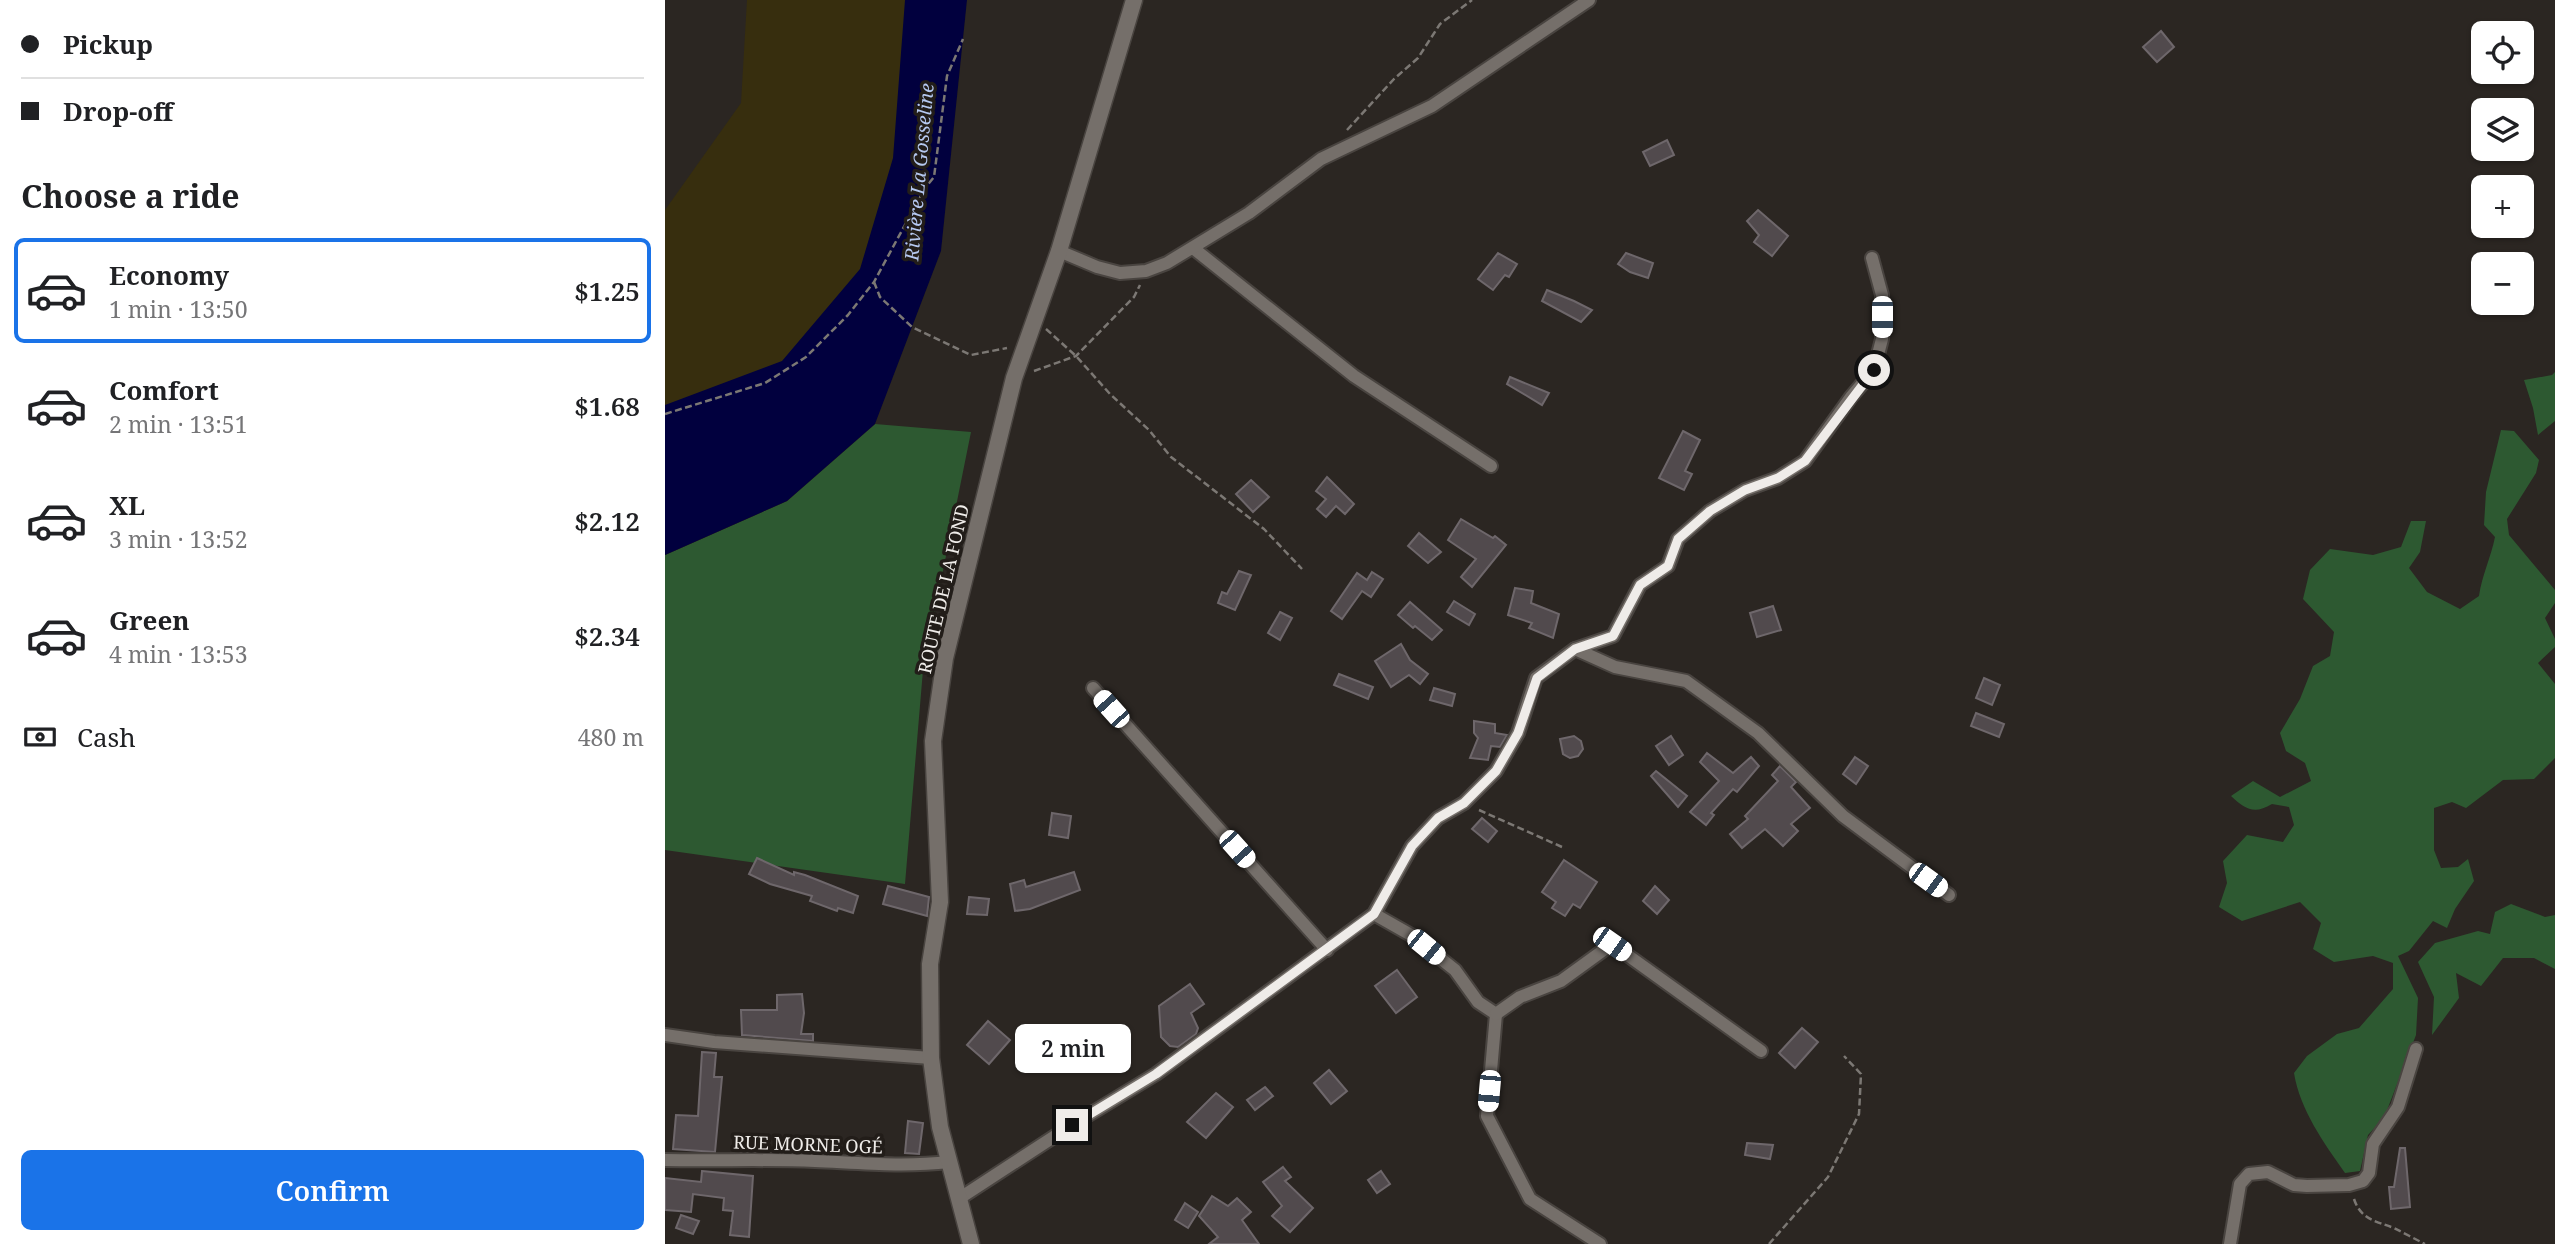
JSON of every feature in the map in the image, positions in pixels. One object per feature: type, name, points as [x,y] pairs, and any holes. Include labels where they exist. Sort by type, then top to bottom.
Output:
[{"type":"street","name":"ROUTE DE LA FOND","points":[[971,1244],[940,1127],[931,1058],[930,964],[940,902],[933,741],[945,658],[1014,378],[1059,251],[1134,0]]},
{"type":"street","points":[[1059,251],[1097,267],[1121,273],[1146,271],[1167,263],[1249,213],[1321,159],[1432,106],[1589,0]]},
{"type":"street","points":[[1193,248],[1354,376],[1491,466]]},
{"type":"street","points":[[960,1198],[1156,1074],[1374,914],[1412,846],[1438,818],[1464,803],[1496,771],[1518,733],[1537,678],[1575,649],[1613,636],[1640,585],[1668,566],[1678,539],[1710,511],[1745,490],[1778,478],[1805,461],[1829,430],[1851,397],[1874,370],[1882,339],[1881,295],[1872,258]]},
{"type":"street","points":[[1575,649],[1615,667],[1686,681],[1758,733],[1843,816],[1949,895]]},
{"type":"street","points":[[1093,688],[1327,950]]},
{"type":"street","points":[[1374,914],[1411,935],[1455,970],[1478,1002],[1496,1014]]},
{"type":"street","points":[[1599,1244],[1530,1199],[1487,1116],[1496,1014],[1520,997],[1560,981],[1612,944],[1761,1051]]},
{"type":"street","points":[[665,1035],[714,1042],[931,1058]]},
{"type":"street","points":[[2229,1244],[2240,1184],[2249,1174],[2268,1172],[2294,1185],[2349,1185],[2363,1181],[2369,1173],[2373,1143],[2398,1107],[2416,1049]]},
{"type":"street","name":"RUE MORNE OGÉ","points":[[665,1160],[815,1161],[903,1166],[949,1162]]},
{"type":"path","points":[[665,414],[765,383],[806,357],[848,315],[874,282],[925,188],[934,177],[947,76],[963,39]]},
{"type":"path","points":[[874,282],[880,298],[912,327],[971,355],[1025,345]]},
{"type":"path","points":[[1034,318],[1149,430],[1171,457],[1264,529],[1302,569]]},
{"type":"path","points":[[1464,803],[1562,847]]},
{"type":"path","points":[[1769,1244],[1828,1177],[1859,1114],[1861,1074],[1845,1056]]},
{"type":"path","points":[[2349,1185],[2356,1206],[2373,1222],[2393,1228],[2425,1244]]},
{"type":"green space","points":[[2555,372],[2555,421],[2538,435],[2524,380],[2552,375]]},
{"type":"green space","points":[[875,424],[971,432],[923,670],[905,884],[665,850],[665,555],[787,501]]},
{"type":"green space","points":[[2501,430],[2514,431],[2539,460],[2536,473],[2507,519],[2509,535],[2555,590],[2555,603],[2545,618],[2555,639],[2555,647],[2538,663],[2555,684],[2555,758],[2534,779],[2503,780],[2466,808],[2452,802],[2434,808],[2434,850],[2441,868],[2458,867],[2468,859],[2474,881],[2455,909],[2447,928],[2433,921],[2409,951],[2398,956],[2418,998],[2416,1035],[2384,1118],[2368,1135],[2360,1171],[2345,1173],[2307,1113],[2294,1073],[2307,1056],[2337,1034],[2359,1028],[2393,989],[2393,963],[2373,956],[2334,962],[2313,949],[2321,923],[2300,902],[2242,921],[2219,907],[2227,883],[2223,861],[2247,835],[2283,842],[2294,825],[2289,807],[2272,804],[2255,810],[2231,796],[2253,781],[2280,797],[2311,781],[2305,763],[2286,751],[2280,733],[2300,699],[2313,666],[2330,656],[2334,632],[2303,599],[2310,570],[2330,549],[2373,555],[2401,547],[2411,521],[2426,521],[2420,552],[2409,568],[2427,592],[2460,609],[2479,596],[2495,537],[2484,525],[2486,492]]},
{"type":"green space","points":[[2511,904],[2545,917],[2555,915],[2555,969],[2534,958],[2503,958],[2481,986],[2456,973],[2459,998],[2432,1035],[2434,997],[2418,962],[2435,943],[2478,931],[2490,934],[2495,912]]},
{"type":"sand","points":[[747,0],[967,0],[941,251],[875,424],[787,501],[665,555],[665,210],[741,103]]},
{"type":"water","name":"Rivière La Gosseline","points":[[905,0],[967,0],[941,251],[875,424],[787,501],[665,555],[665,405],[782,361],[860,269],[893,158]]},
{"type":"building","points":[[2161,31],[2174,47],[2157,62],[2143,47]]},
{"type":"building","points":[[1667,140],[1674,155],[1650,166],[1643,152]]},
{"type":"building","points":[[1758,210],[1788,236],[1772,256],[1754,242],[1759,235],[1747,221]]},
{"type":"building","points":[[1498,253],[1517,264],[1509,277],[1505,275],[1493,290],[1478,279]]},
{"type":"building","points":[[1626,253],[1653,263],[1648,278],[1630,272],[1618,264]]},
{"type":"building","points":[[1547,290],[1592,310],[1581,322],[1542,301]]},
{"type":"building","points":[[1510,377],[1549,393],[1542,405],[1507,384]]},
{"type":"building","points":[[1683,431],[1700,440],[1685,471],[1692,474],[1684,490],[1659,478]]},
{"type":"building","points":[[1327,477],[1354,504],[1345,514],[1336,506],[1326,517],[1317,509],[1326,499],[1316,491]]},
{"type":"building","points":[[1251,480],[1269,497],[1253,512],[1236,494]]},
{"type":"building","points":[[1461,519],[1493,538],[1495,536],[1506,545],[1472,587],[1461,577],[1476,559],[1448,540]]},
{"type":"building","points":[[1419,533],[1441,552],[1428,563],[1408,546]]},
{"type":"building","points":[[1239,571],[1251,575],[1235,610],[1218,603],[1222,592],[1227,594]]},
{"type":"building","points":[[1372,572],[1383,579],[1371,597],[1362,591],[1342,619],[1331,611],[1357,573],[1367,580]]},
{"type":"building","points":[[1515,588],[1533,591],[1531,603],[1559,614],[1553,638],[1529,628],[1532,623],[1508,615]]},
{"type":"building","points":[[1454,601],[1475,614],[1469,625],[1447,612]]},
{"type":"building","points":[[1410,602],[1442,630],[1432,640],[1398,615]]},
{"type":"building","points":[[1773,606],[1781,630],[1757,637],[1750,613]]},
{"type":"building","points":[[1280,612],[1292,618],[1280,640],[1268,633]]},
{"type":"building","points":[[1401,644],[1410,660],[1428,674],[1420,684],[1409,675],[1391,687],[1375,661]]},
{"type":"building","points":[[1339,674],[1373,687],[1368,699],[1334,685]]},
{"type":"building","points":[[1984,678],[2000,685],[1992,705],[1976,698]]},
{"type":"building","points":[[1434,688],[1455,694],[1452,706],[1430,700]]},
{"type":"building","points":[[1976,713],[2004,724],[1999,737],[1971,726]]},
{"type":"building","points":[[1474,721],[1495,724],[1495,733],[1507,735],[1500,747],[1491,746],[1488,760],[1470,758],[1478,738],[1474,733]]},
{"type":"building","points":[[1574,736],[1581,741],[1583,749],[1578,756],[1570,758],[1563,754],[1560,739]]},
{"type":"building","points":[[1671,736],[1683,755],[1669,765],[1656,746]]},
{"type":"building","points":[[1707,753],[1733,773],[1751,757],[1759,766],[1737,792],[1733,789],[1711,813],[1714,815],[1706,825],[1690,812],[1719,781],[1700,762]]},
{"type":"building","points":[[1855,757],[1868,766],[1856,784],[1843,774]]},
{"type":"building","points":[[1780,766],[1796,782],[1791,787],[1810,808],[1791,824],[1798,831],[1783,846],[1765,829],[1742,848],[1730,834],[1748,819],[1745,816],[1778,781],[1772,775]]},
{"type":"building","points":[[1656,771],[1687,796],[1678,807],[1651,776]]},
{"type":"building","points":[[1052,813],[1071,816],[1068,838],[1049,835]]},
{"type":"building","points":[[1482,818],[1497,831],[1488,842],[1472,829]]},
{"type":"building","points":[[757,858],[794,875],[794,872],[805,875],[858,896],[853,913],[838,908],[837,911],[810,901],[812,896],[770,884],[749,874]]},
{"type":"building","points":[[1564,860],[1597,882],[1580,908],[1573,904],[1565,916],[1552,908],[1556,902],[1542,892]]},
{"type":"building","points":[[1074,872],[1080,890],[1030,909],[1015,911],[1010,884],[1024,880],[1026,887]]},
{"type":"building","points":[[888,886],[929,897],[927,916],[883,904]]},
{"type":"building","points":[[1655,886],[1669,900],[1657,914],[1643,901]]},
{"type":"building","points":[[969,897],[989,899],[987,915],[967,914]]},
{"type":"building","points":[[1397,970],[1417,997],[1396,1013],[1375,986]]},
{"type":"building","points":[[1190,984],[1204,1004],[1191,1013],[1198,1028],[1196,1034],[1178,1047],[1170,1046],[1161,1037],[1159,1006]]},
{"type":"building","points":[[802,994],[804,1013],[801,1034],[813,1034],[813,1041],[742,1035],[741,1010],[777,1010],[777,995]]},
{"type":"building","points":[[988,1021],[1010,1040],[989,1064],[967,1045]]},
{"type":"building","points":[[1802,1028],[1818,1042],[1795,1068],[1779,1053]]},
{"type":"building","points":[[702,1052],[716,1053],[714,1077],[722,1077],[715,1152],[673,1149],[676,1115],[698,1116]]},
{"type":"building","points":[[1329,1070],[1347,1091],[1331,1104],[1314,1083]]},
{"type":"building","points":[[1265,1087],[1273,1096],[1255,1110],[1247,1100]]},
{"type":"building","points":[[1216,1093],[1233,1107],[1206,1138],[1187,1122]]},
{"type":"building","points":[[908,1121],[923,1123],[919,1154],[905,1153]]},
{"type":"building","points":[[1747,1143],[1773,1145],[1770,1159],[1745,1155]]},
{"type":"building","points":[[2400,1148],[2405,1148],[2410,1207],[2391,1209],[2389,1187],[2394,1187]]},
{"type":"building","points":[[1283,1167],[1291,1177],[1285,1181],[1313,1208],[1290,1232],[1272,1216],[1282,1206],[1263,1182]]},
{"type":"building","points":[[702,1171],[753,1176],[749,1237],[730,1235],[733,1211],[723,1210],[724,1198],[693,1194],[691,1212],[665,1210],[665,1178],[701,1182]]},
{"type":"building","points":[[1381,1171],[1390,1184],[1377,1193],[1368,1180]]},
{"type":"building","points":[[1212,1196],[1228,1206],[1237,1198],[1251,1212],[1242,1220],[1259,1244],[1209,1244],[1218,1237],[1199,1216]]},
{"type":"building","points":[[1185,1203],[1198,1212],[1188,1228],[1175,1220]]},
{"type":"building","points":[[681,1215],[699,1221],[693,1234],[676,1228]]},
{"type":"route","points":[[1072,1125],[1156,1074],[1374,914],[1412,846],[1438,818],[1464,803],[1496,771],[1518,733],[1537,678],[1575,649],[1613,636],[1640,585],[1668,566],[1678,539],[1710,511],[1745,490],[1778,478],[1805,461],[1874,370]]}]
